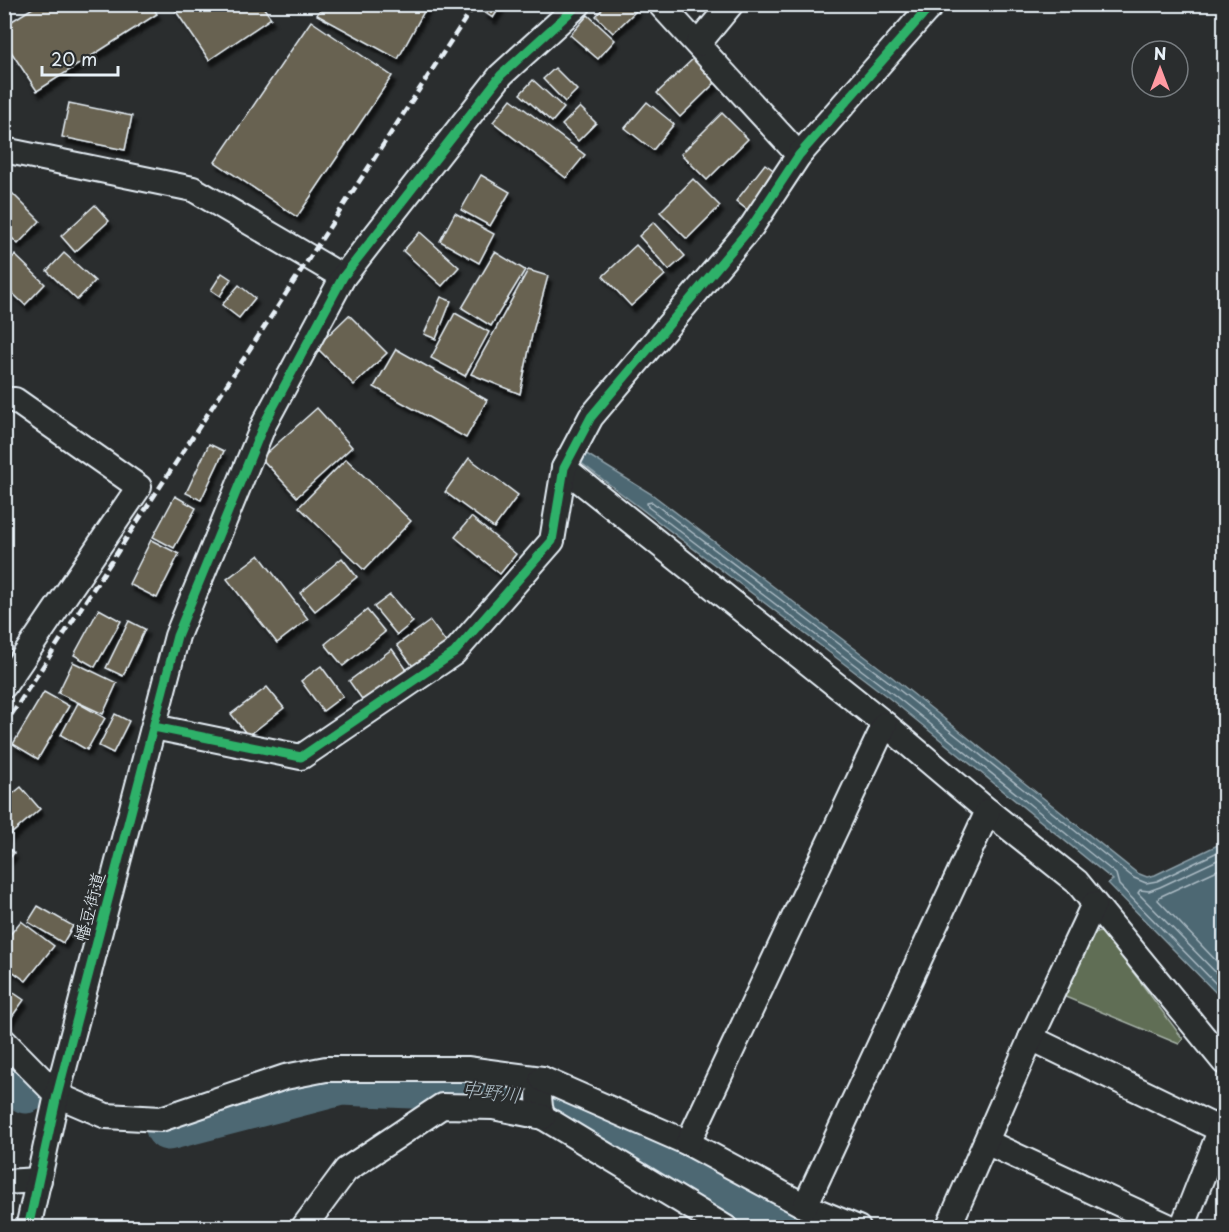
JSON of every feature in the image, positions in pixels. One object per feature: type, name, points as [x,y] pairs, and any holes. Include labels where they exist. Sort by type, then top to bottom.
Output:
[{"type":"street","name":"幡豆街道","points":[[39,1180],[57,1095],[177,636],[264,423],[343,277],[501,75],[579,4]]},
{"type":"street","points":[[660,4],[799,155]]},
{"type":"street","points":[[698,44],[731,4]]},
{"type":"street","points":[[154,727],[301,757],[454,653],[552,541],[564,468],[591,417],[752,226],[799,155],[933,4]]},
{"type":"street","points":[[4,150],[193,189],[343,277]]},
{"type":"street","points":[[4,400],[15,400],[139,487],[4,686]]},
{"type":"street","points":[[564,468],[885,724],[1077,882],[1224,1062]]},
{"type":"street","points":[[688,1143],[885,724]]},
{"type":"street","points":[[805,1206],[988,811]]},
{"type":"street","points":[[948,1227],[1031,1038],[1094,904]]},
{"type":"street","points":[[1031,1038],[1223,1126],[1182,1227]]},
{"type":"street","points":[[4,1041],[57,1095],[106,1116],[161,1119],[285,1077],[326,1070],[467,1070],[541,1098],[688,1143],[805,1206],[858,1227]]},
{"type":"street","points":[[303,1227],[346,1170],[442,1106],[493,1107],[541,1098],[726,1227]]},
{"type":"street","points":[[986,1142],[1172,1227]]},
{"type":"street","points":[[4,1182],[39,1180],[28,1227]]},
{"type":"green space","points":[[1103,932],[1183,1039],[1179,1044],[1063,996],[1092,933]]},
{"type":"water","points":[[585,453],[653,495],[892,677],[1137,873],[1147,877],[1155,875],[1224,842],[1224,1001],[1108,883],[1113,880],[889,698],[580,462]]},
{"type":"building","points":[[39,4],[151,4],[157,14],[37,91],[4,41],[4,26]]},
{"type":"building","points":[[171,4],[261,4],[271,18],[209,60]]},
{"type":"building","points":[[323,4],[428,4],[398,59],[317,15]]},
{"type":"building","points":[[489,4],[502,4],[493,18],[484,12]]},
{"type":"building","points":[[607,4],[632,4],[637,10],[613,33],[596,16]]},
{"type":"building","points":[[588,15],[615,40],[598,59],[570,35]]},
{"type":"building","points":[[311,21],[392,76],[297,217],[215,162]]},
{"type":"building","points":[[695,57],[717,81],[680,117],[657,93]]},
{"type":"building","points":[[555,68],[577,90],[565,102],[543,79]]},
{"type":"building","points":[[533,80],[564,108],[552,122],[520,94]]},
{"type":"building","points":[[511,99],[585,155],[566,178],[493,122]]},
{"type":"building","points":[[647,102],[674,124],[653,150],[625,128]]},
{"type":"building","points":[[69,103],[132,116],[125,150],[62,137]]},
{"type":"building","points":[[580,107],[596,123],[578,141],[562,125]]},
{"type":"building","points":[[722,113],[748,139],[707,180],[681,154]]},
{"type":"building","points":[[765,164],[779,174],[750,212],[736,201]]},
{"type":"building","points":[[481,175],[510,192],[490,226],[461,210]]},
{"type":"building","points":[[693,179],[720,206],[687,239],[660,212]]},
{"type":"building","points":[[8,189],[40,221],[18,244],[4,230],[4,192]]},
{"type":"building","points":[[95,205],[109,221],[75,252],[61,236]]},
{"type":"building","points":[[455,213],[494,234],[479,263],[440,241]]},
{"type":"building","points":[[654,222],[685,256],[669,270],[639,236]]},
{"type":"building","points":[[420,232],[459,267],[442,286],[403,251]]},
{"type":"building","points":[[636,245],[665,275],[631,306],[603,276]]},
{"type":"building","points":[[495,252],[525,270],[491,326],[462,308]]},
{"type":"building","points":[[64,253],[95,281],[77,300],[47,271]]},
{"type":"building","points":[[15,255],[45,284],[25,305],[4,285],[4,266]]},
{"type":"building","points":[[528,270],[548,276],[532,335],[520,394],[471,374]]},
{"type":"building","points":[[222,273],[231,279],[220,296],[211,290]]},
{"type":"building","points":[[239,285],[255,298],[239,318],[222,305]]},
{"type":"building","points":[[441,297],[451,301],[436,339],[424,334]]},
{"type":"building","points":[[455,313],[489,332],[465,376],[431,358]]},
{"type":"building","points":[[349,315],[387,353],[354,385],[316,347]]},
{"type":"building","points":[[396,349],[487,400],[466,438],[374,387]]},
{"type":"building","points":[[317,408],[352,447],[297,497],[261,458]]},
{"type":"building","points":[[209,444],[224,451],[201,500],[186,493]]},
{"type":"building","points":[[469,458],[518,495],[494,528],[445,492]]},
{"type":"building","points":[[346,459],[411,521],[364,570],[299,507]]},
{"type":"building","points":[[175,496],[196,508],[174,548],[153,537]]},
{"type":"building","points":[[471,517],[516,554],[500,574],[455,537]]},
{"type":"building","points":[[151,540],[179,554],[157,598],[129,584]]},
{"type":"building","points":[[259,555],[308,619],[277,643],[227,579]]},
{"type":"building","points":[[342,558],[357,577],[315,611],[300,593]]},
{"type":"building","points":[[390,595],[413,622],[397,635],[374,607]]},
{"type":"building","points":[[99,609],[121,621],[95,667],[74,655]]},
{"type":"building","points":[[367,610],[385,632],[343,666],[325,644]]},
{"type":"building","points":[[129,621],[145,629],[123,676],[106,668]]},
{"type":"building","points":[[430,621],[448,645],[415,669],[397,645]]},
{"type":"building","points":[[392,649],[407,670],[364,702],[349,681]]},
{"type":"building","points":[[73,662],[117,683],[103,714],[58,693]]},
{"type":"building","points":[[321,666],[343,696],[323,711],[301,681]]},
{"type":"building","points":[[267,687],[284,708],[248,736],[231,714]]},
{"type":"building","points":[[44,692],[69,706],[38,759],[13,744]]},
{"type":"building","points":[[78,703],[105,718],[87,750],[61,735]]},
{"type":"building","points":[[115,714],[129,721],[113,753],[99,746]]},
{"type":"building","points":[[21,787],[40,809],[4,840],[4,801]]},
{"type":"building","points":[[4,844],[14,853],[4,864]]},
{"type":"building","points":[[38,906],[73,926],[63,943],[28,922]]},
{"type":"building","points":[[21,921],[54,946],[26,981],[4,965],[4,942]]},
{"type":"building","points":[[5,987],[24,1000],[8,1022],[4,1019]]},
{"type":"waterway","name":"中野川","points":[[4,1071],[26,1091]]},
{"type":"waterway","name":"中野川","points":[[168,1128],[341,1083],[507,1090],[595,1117],[787,1228]]},
{"type":"railway","points":[[4,726],[475,4]]},
{"type":"cycle path","points":[[28,1228],[57,1095],[177,636],[264,424],[343,277],[501,75],[579,4]]},
{"type":"cycle path","points":[[154,727],[301,757],[454,653],[552,541],[564,468],[591,417],[752,226],[799,155],[933,4]]}]
